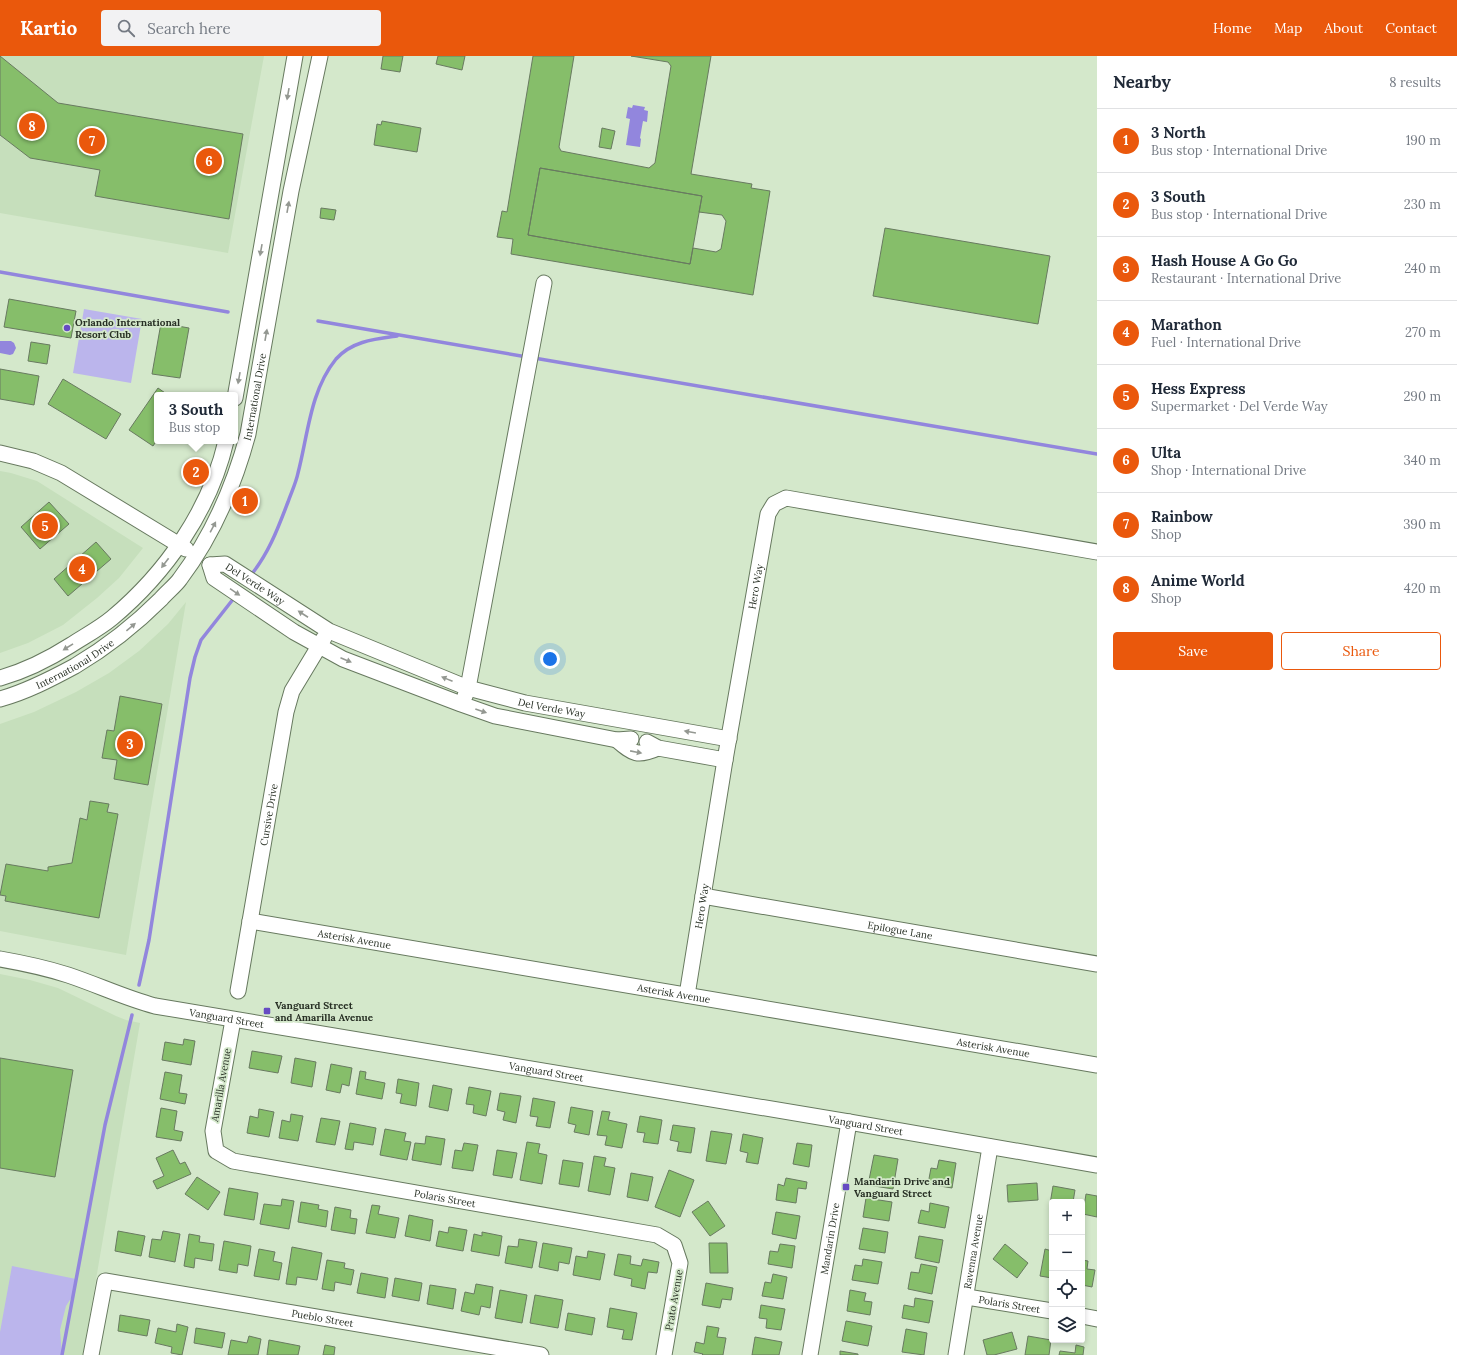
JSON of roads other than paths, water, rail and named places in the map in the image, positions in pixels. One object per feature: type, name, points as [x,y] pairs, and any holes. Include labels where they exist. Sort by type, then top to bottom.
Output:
[{"type":"street","name":"International Drive","points":[[236,392],[295,56]]},
{"type":"street","name":"International Drive","points":[[0,699],[17,694],[86,660],[131,628],[179,580],[197,555],[226,501],[240,465],[248,434],[291,191],[320,56]]},
{"type":"street","points":[[461,704],[468,688],[544,283]]},
{"type":"street","name":"International Drive","points":[[0,678],[28,668],[56,654],[111,618],[162,568],[194,520],[208,492],[225,444]]},
{"type":"street","points":[[0,453],[33,461],[61,473],[197,555],[210,565]]},
{"type":"street","name":"Hero Way","points":[[687,995],[728,739],[768,514],[774,504],[786,498],[1097,552]]},
{"type":"street","name":"Del Verde Way","points":[[725,760],[652,745],[645,754],[630,751],[624,740],[495,716],[461,704],[343,659],[294,632],[214,578],[210,565],[225,564],[329,631],[468,688],[525,703],[728,739]]},
{"type":"street","name":"Cursive Drive","points":[[238,991],[286,712],[292,691],[329,631]]},
{"type":"street","points":[[621,720],[624,740]]},
{"type":"street","name":"Epilogue Lane","points":[[703,896],[1097,964]]},
{"type":"street","name":"Asterisk Avenue","points":[[250,921],[1097,1065]]},
{"type":"street","name":"Vanguard Street","points":[[0,959],[23,962],[69,975],[123,996],[155,1006],[849,1122],[1097,1166]]},
{"type":"street","name":"Amarilla Avenue","points":[[216,1151],[213,1131],[233,1020]]},
{"type":"street","name":"Mandarin Drive","points":[[810,1355],[849,1122]]},
{"type":"street","name":"Ravenna Avenue","points":[[956,1355],[967,1297],[990,1147]]},
{"type":"street","name":"Polaris Street","points":[[216,1151],[234,1161],[656,1235],[674,1245]]},
{"type":"street","name":"Prato Avenue","points":[[664,1355],[680,1263],[674,1245]]},
{"type":"street","name":"Pueblo Street","points":[[91,1355],[105,1281],[522,1353],[541,1355]]},
{"type":"street","name":"Polaris Street","points":[[967,1297],[1049,1311]]},
{"type":"street","points":[[1085,1317],[1097,1319]]},
{"type":"waterway","points":[[0,272],[228,312]]},
{"type":"waterway","points":[[318,321],[527,357]]},
{"type":"waterway","points":[[251,575],[263,558],[281,521],[297,477],[315,399],[327,372],[336,359],[349,348],[364,342],[397,336]]},
{"type":"waterway","points":[[534,358],[1097,454]]},
{"type":"waterway","points":[[139,985],[149,940],[190,678],[195,657],[201,640],[234,598]]},
{"type":"waterway","points":[[62,1355],[105,1125],[132,1015]]},
{"type":"place","name":"Anime World","points":[[32,126]]},
{"type":"place","name":"Rainbow","points":[[92,141]]},
{"type":"place","name":"Ulta","points":[[209,161]]},
{"type":"place","name":"Orlando International Resort Club","points":[[67,328]]},
{"type":"place","name":"3 South","points":[[196,472]]},
{"type":"place","name":"3 North","points":[[245,501]]},
{"type":"place","name":"Hess Express","points":[[45,526]]},
{"type":"place","name":"Marathon","points":[[82,569]]},
{"type":"place","name":"Hash House A Go Go","points":[[130,744]]},
{"type":"place","name":"Vanguard Street and Amarilla Avenue","points":[[267,1011]]},
{"type":"place","name":"Mandarin Drive and Vanguard Street","points":[[846,1187]]}]
